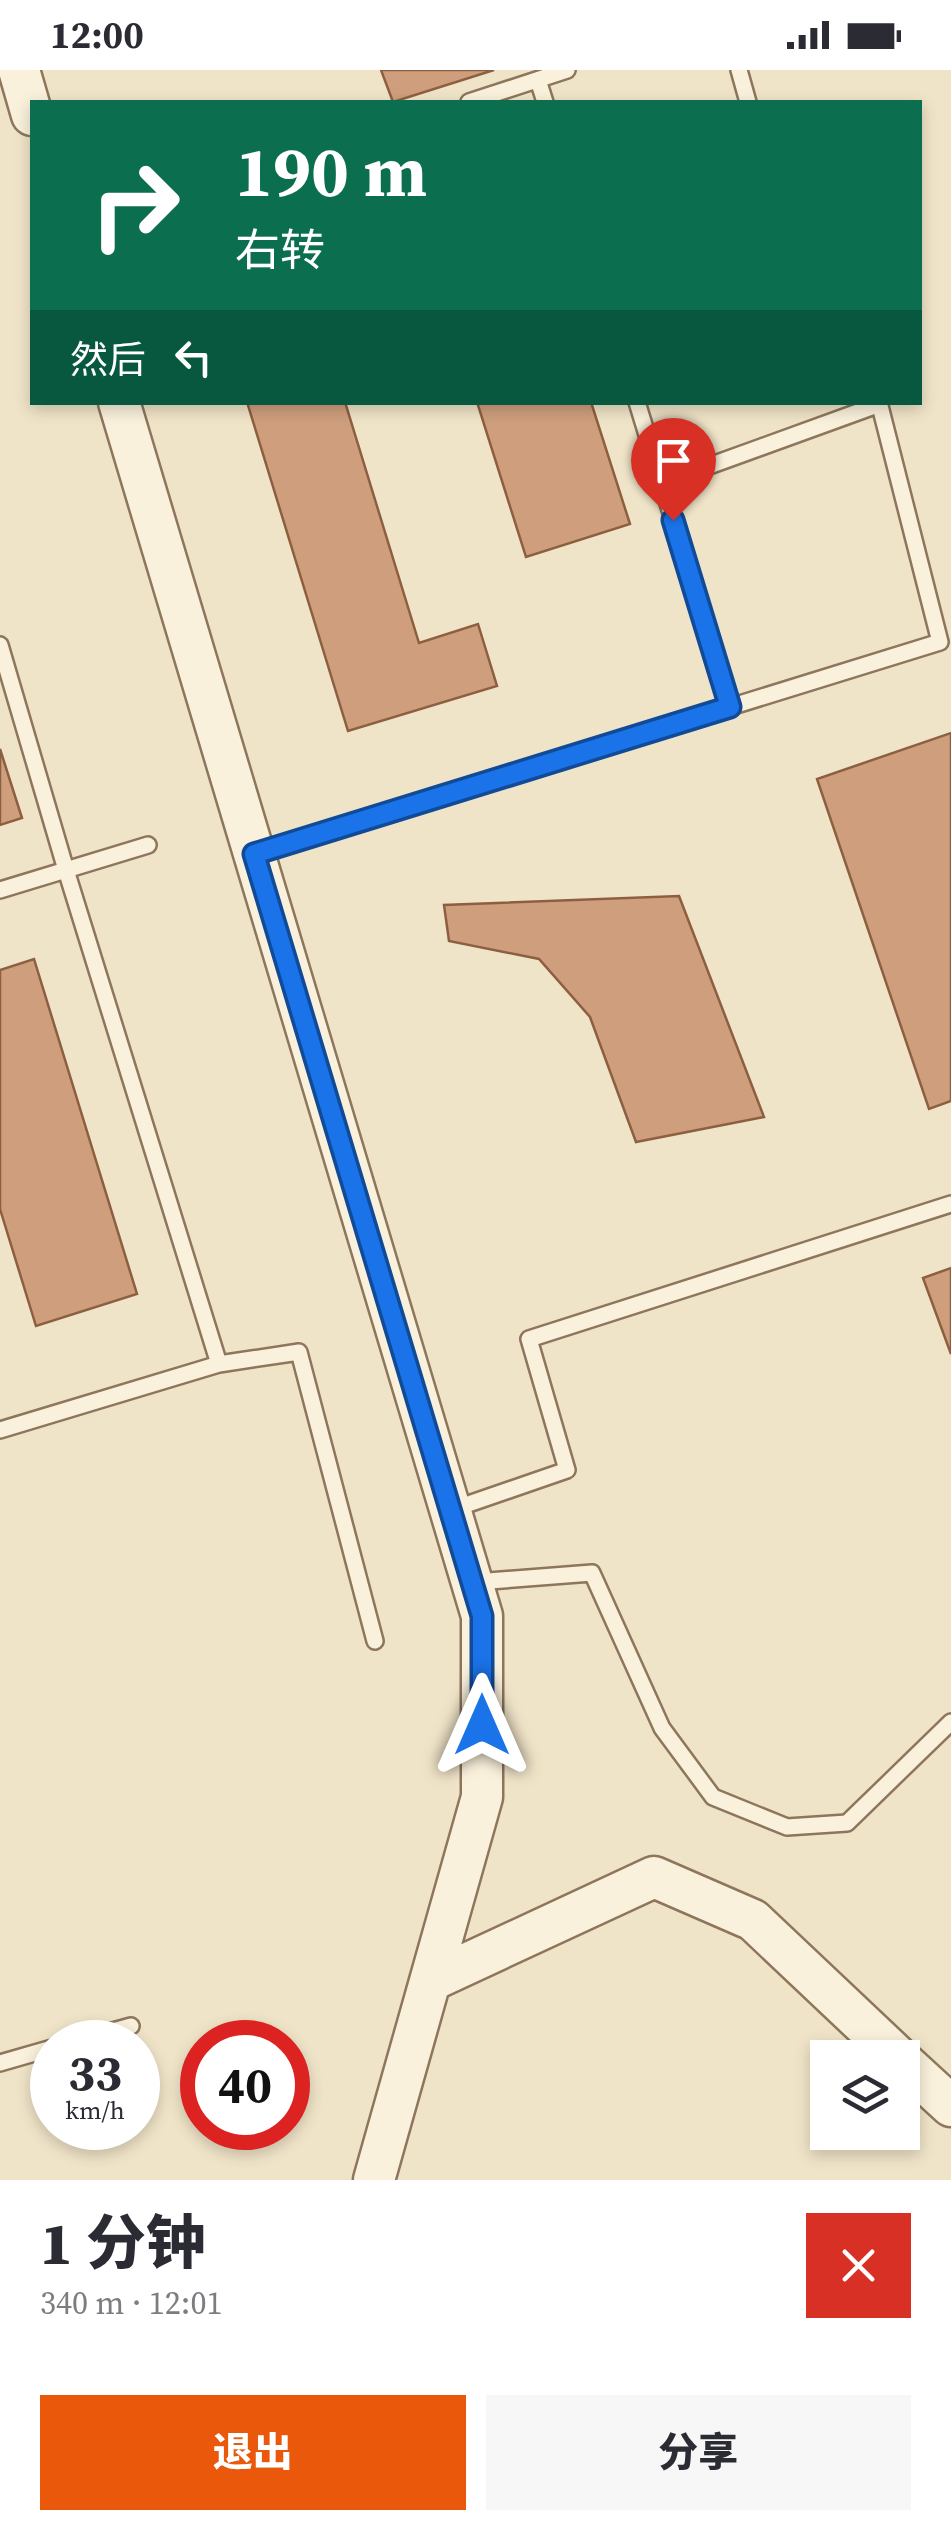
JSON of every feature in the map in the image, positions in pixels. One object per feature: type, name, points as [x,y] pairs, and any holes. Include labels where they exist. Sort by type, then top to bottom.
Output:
[{"type":"street","points":[[19,70],[30,108]]},
{"type":"street","points":[[119,405],[482,1616],[482,1797],[374,2180]]},
{"type":"street","points":[[430,1981],[654,1877],[753,1920],[881,2040]]},
{"type":"street","points":[[920,2077],[951,2106]]},
{"type":"lane","points":[[476,100],[567,70]]},
{"type":"lane","points":[[739,70],[747,100]]},
{"type":"lane","points":[[538,80],[545,100]]},
{"type":"lane","points":[[638,405],[730,707]]},
{"type":"lane","points":[[662,483],[874,405]]},
{"type":"lane","points":[[254,854],[940,642],[880,405]]},
{"type":"lane","points":[[0,645],[220,1364]]},
{"type":"lane","points":[[0,890],[148,845]]},
{"type":"lane","points":[[451,1510],[567,1470],[529,1339],[951,1204]]},
{"type":"lane","points":[[0,1430],[220,1364],[300,1352],[375,1641]]},
{"type":"lane","points":[[472,1582],[592,1573],[662,1728],[713,1797],[787,1827],[847,1823],[951,1722]]},
{"type":"lane","points":[[0,2063],[30,2054]]},
{"type":"building","points":[[381,70],[494,70],[399,100],[392,100]]},
{"type":"building","points":[[248,405],[346,405],[419,643],[478,624],[497,686],[348,731]]},
{"type":"building","points":[[478,405],[592,405],[630,524],[526,557]]},
{"type":"building","points":[[951,733],[951,1101],[929,1109],[817,779]]},
{"type":"building","points":[[0,749],[22,818],[0,825]]},
{"type":"building","points":[[679,896],[764,1117],[636,1142],[590,1017],[539,959],[449,941],[444,905]]},
{"type":"building","points":[[34,959],[137,1294],[36,1326],[0,1209],[0,970]]},
{"type":"building","points":[[951,1268],[951,1354],[923,1278]]},
{"type":"route","points":[[482,1725],[482,1616],[254,854],[730,707],[673,520]]}]
